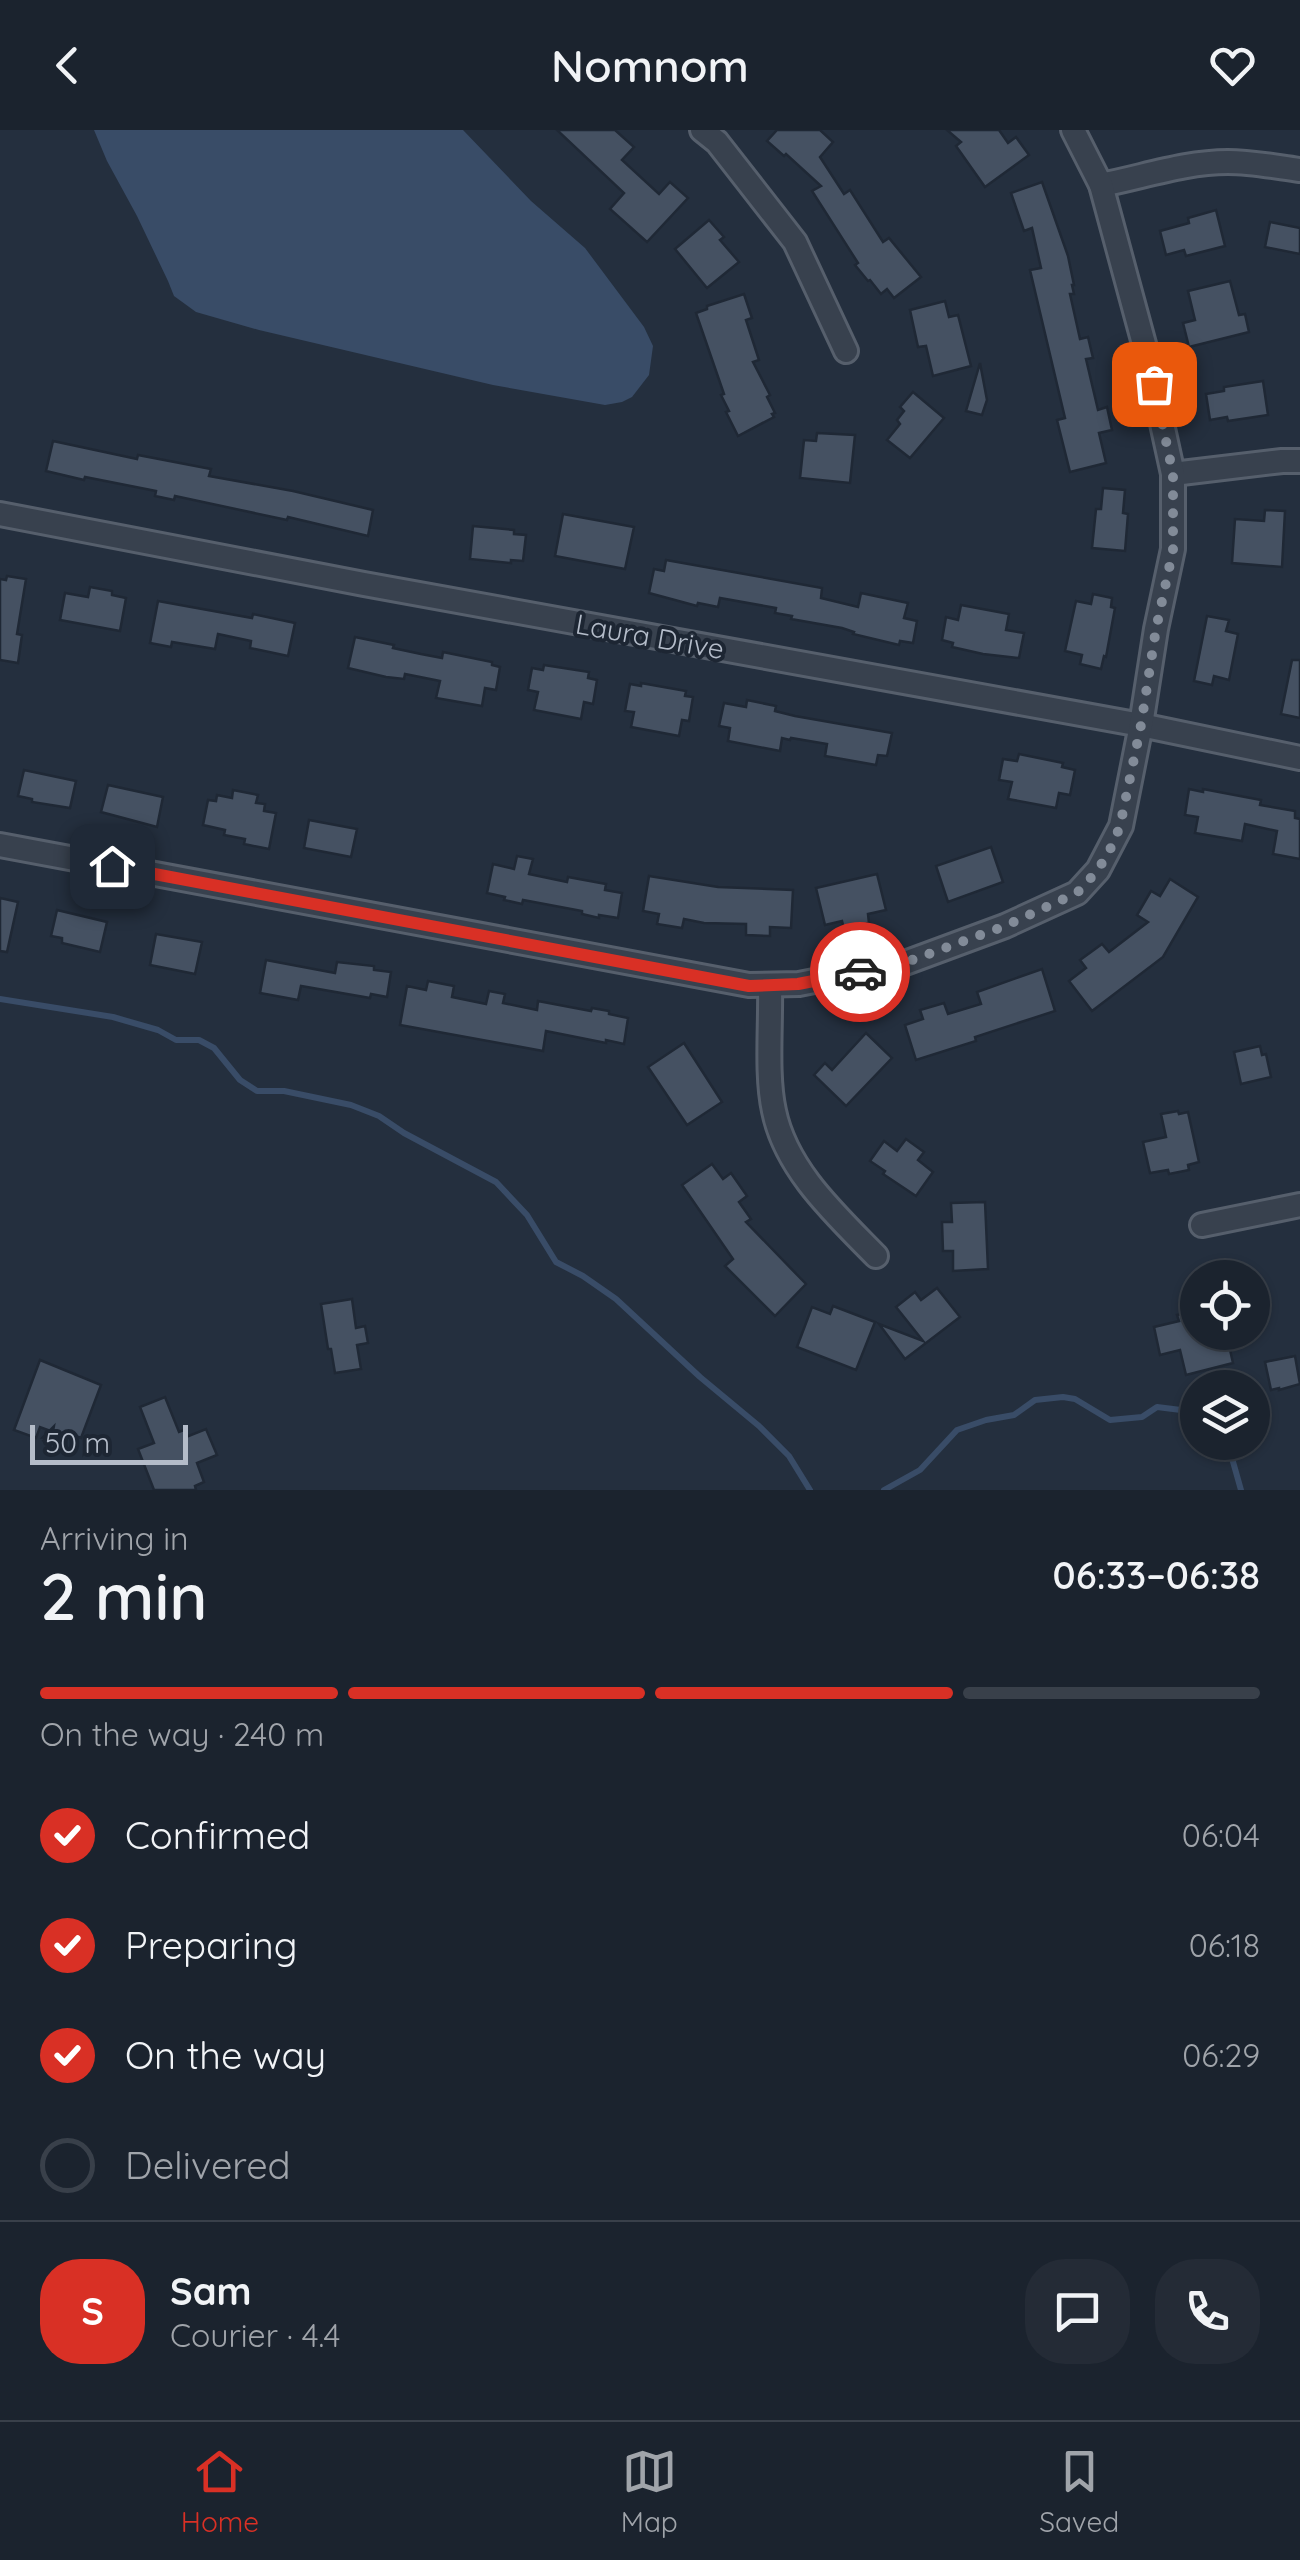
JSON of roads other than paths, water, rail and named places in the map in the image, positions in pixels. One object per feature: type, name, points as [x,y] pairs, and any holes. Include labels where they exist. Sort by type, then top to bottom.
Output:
[{"type":"street","points":[[0,845],[770,987],[904,963],[1005,926],[1077,893],[1098,870],[1120,826],[1173,550],[1173,474],[1147,355],[1101,185],[1072,130]]},
{"type":"street","points":[[716,134],[794,242],[846,352]]},
{"type":"street","points":[[1101,185],[1184,166],[1230,162],[1300,170]]},
{"type":"street","points":[[1173,474],[1300,461]]},
{"type":"street","name":"Laura Drive","points":[[0,514],[1141,725],[1300,758]]},
{"type":"street","points":[[770,987],[771,1091],[784,1142],[830,1209],[876,1256]]},
{"type":"street","points":[[1202,1226],[1300,1204]]},
{"type":"water","points":[[94,130],[463,130],[531,201],[585,248],[644,327],[653,346],[649,375],[632,397],[605,405],[493,385],[196,312],[174,296]]},
{"type":"waterway","points":[[0,999],[113,1017],[158,1030],[176,1040],[199,1040],[214,1048],[240,1080],[257,1091],[284,1091],[351,1105],[379,1116],[496,1182],[527,1215],[556,1262],[616,1299],[759,1426],[789,1456],[810,1490]]},
{"type":"waterway","points":[[884,1490],[920,1470],[957,1430],[1014,1415],[1035,1400],[1075,1399],[1110,1420],[1142,1417],[1157,1407],[1180,1410]]},
{"type":"waterway","points":[[1233,1460],[1241,1490]]}]
